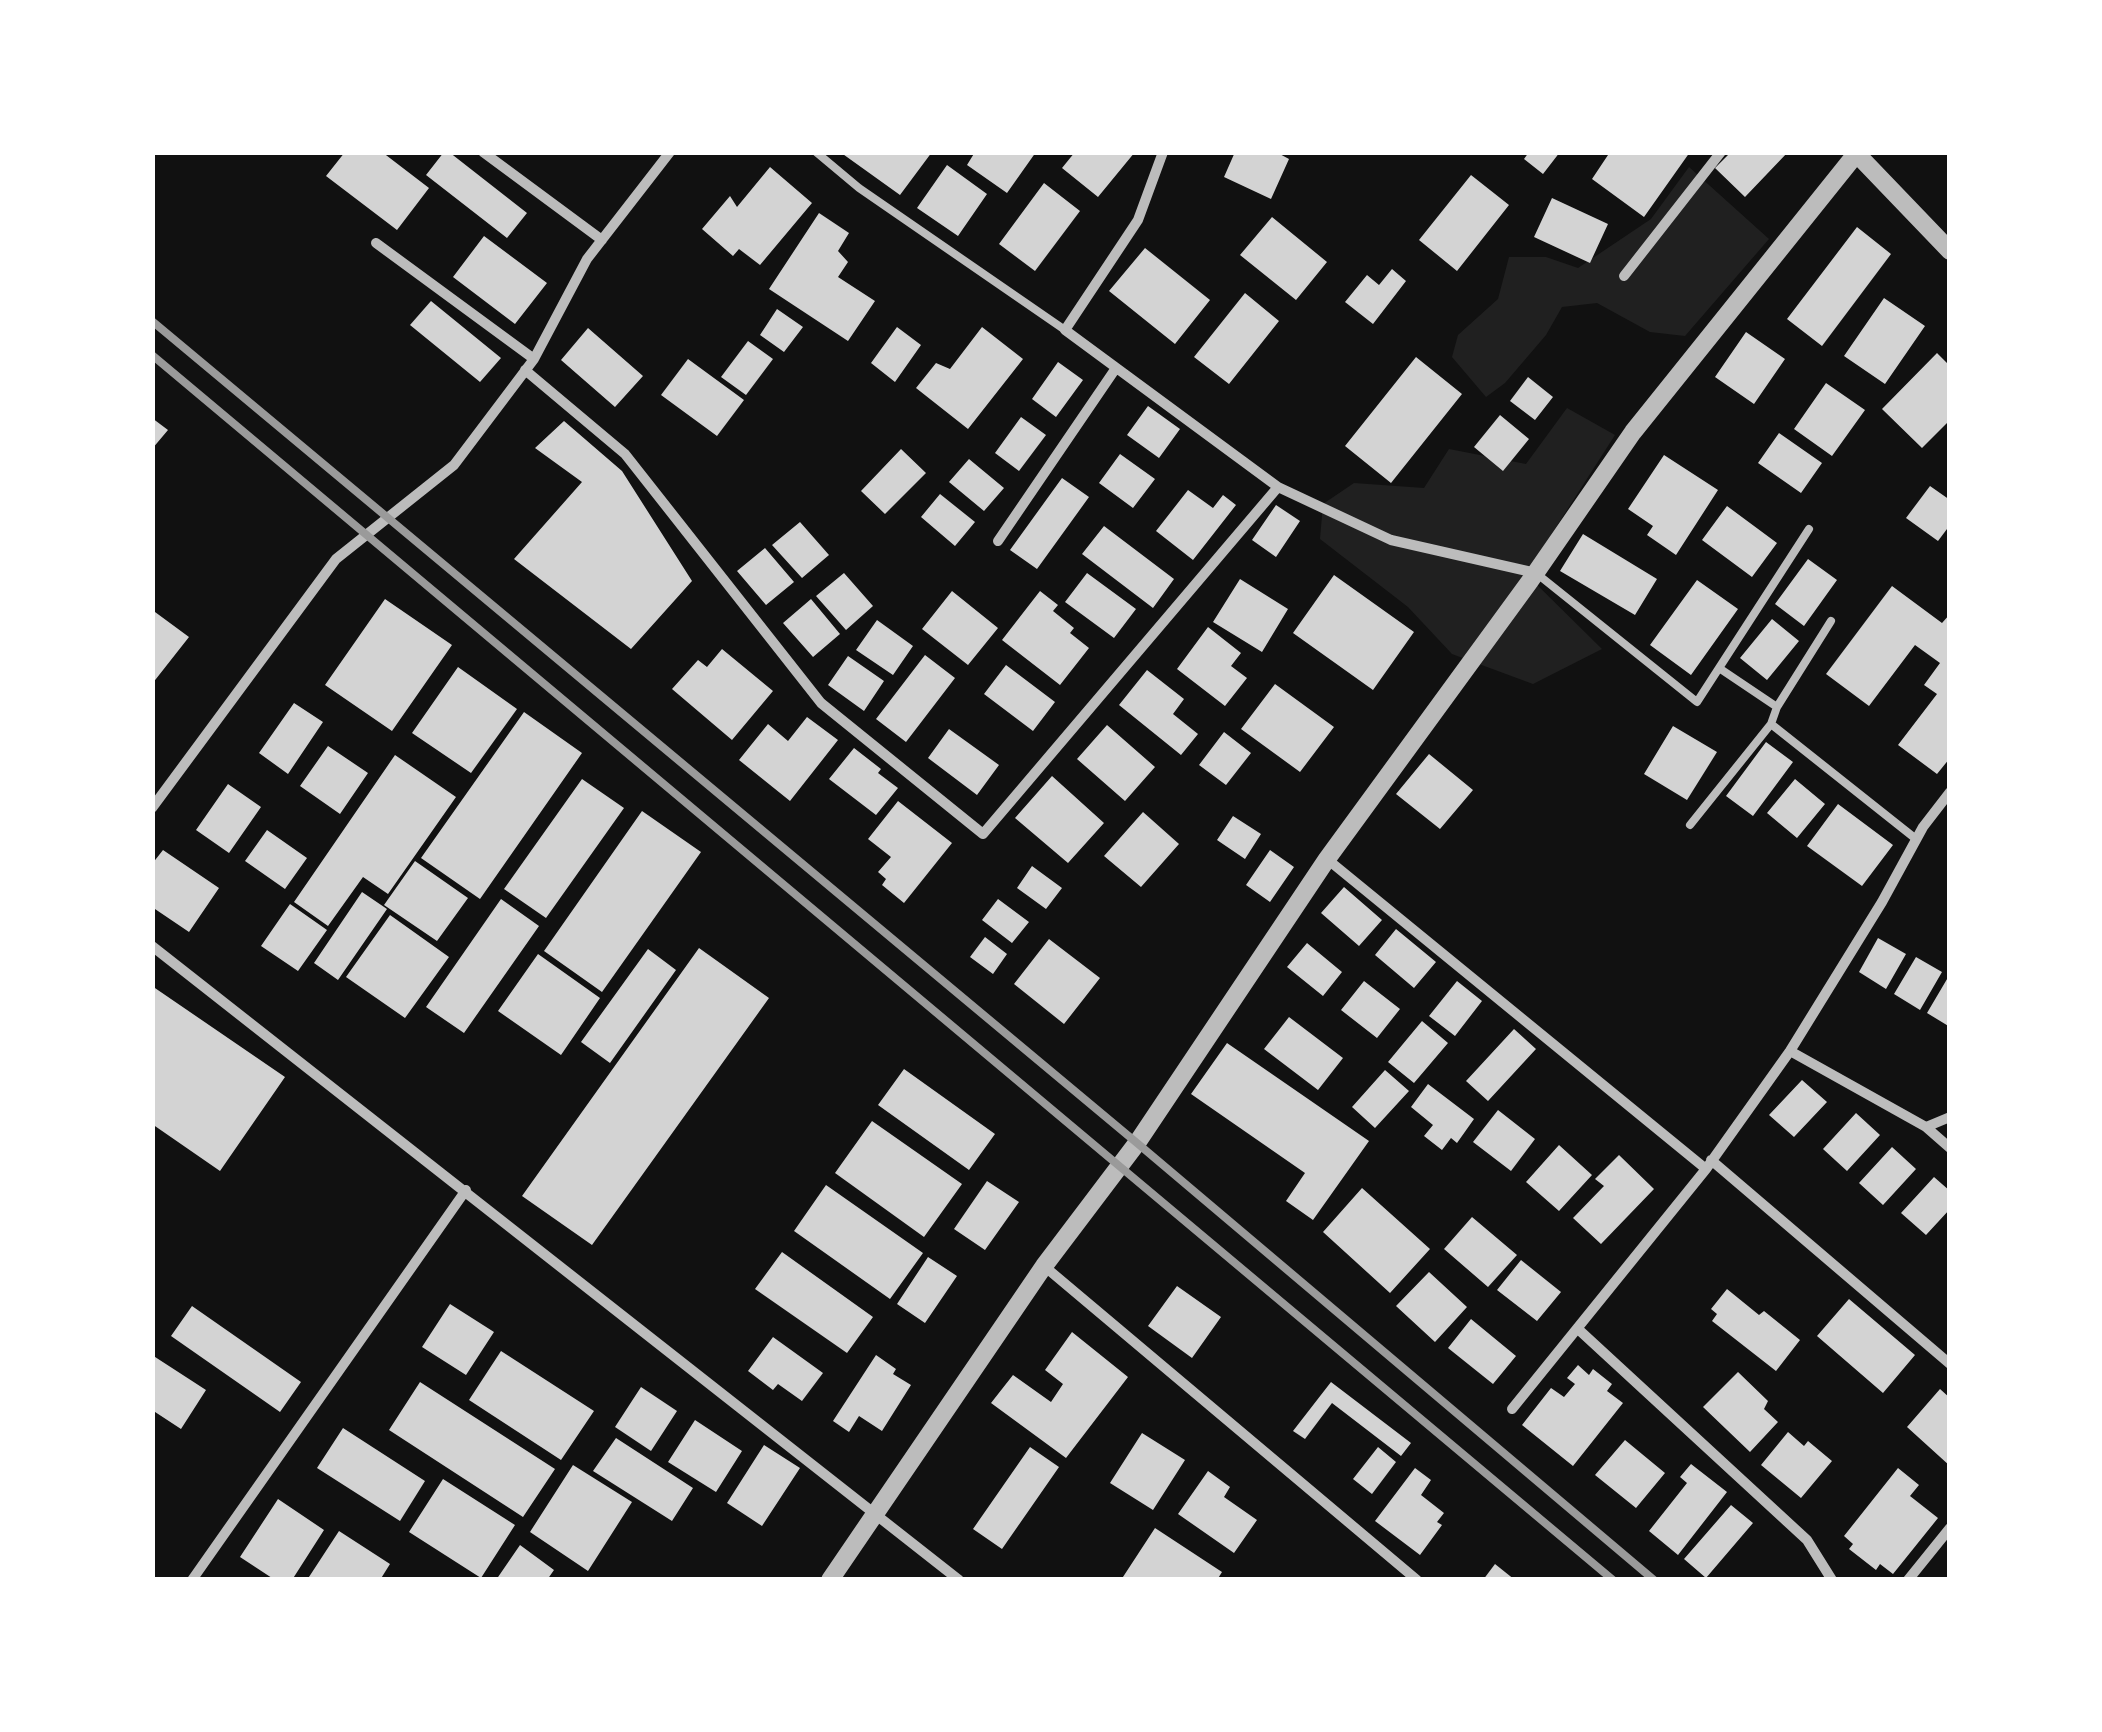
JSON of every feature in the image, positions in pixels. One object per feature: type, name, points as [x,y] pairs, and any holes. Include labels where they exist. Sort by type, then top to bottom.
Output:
[{"type":"street","points":[[483,152],[602,240]]},
{"type":"street","points":[[152,808],[336,560],[454,465],[534,359],[587,259],[670,152]]},
{"type":"street","points":[[1163,152],[1138,220],[1065,330],[1278,488],[1391,540],[1536,572]]},
{"type":"street","points":[[1624,276],[1721,152]]},
{"type":"street","points":[[830,1580],[1044,1266],[1137,1143],[1328,859],[1633,432],[1855,153],[1950,251]]},
{"type":"street","points":[[376,243],[534,359]]},
{"type":"street","points":[[998,540],[1116,368]]},
{"type":"street","points":[[525,370],[625,454],[821,704],[983,834],[1278,488]]},
{"type":"street","points":[[1512,1410],[1709,1164],[1790,1051],[1916,839],[1950,792]]},
{"type":"street","points":[[1328,859],[1709,1164],[1950,1364]]},
{"type":"street","points":[[152,946],[959,1580]]},
{"type":"street","points":[[1790,1051],[1926,1127],[1950,1148]]},
{"type":"street","points":[[1926,1127],[1950,1117]]},
{"type":"street","points":[[192,1580],[466,1190]]},
{"type":"street","points":[[1044,1266],[1416,1580]]},
{"type":"street","points":[[1578,1328],[1807,1540],[1832,1580]]},
{"type":"street","points":[[1908,1580],[1950,1528]]},
{"type":"lane","points":[[816,152],[859,188],[1065,330]]},
{"type":"lane","points":[[1536,572],[1697,702],[1809,530]]},
{"type":"lane","points":[[1690,825],[1770,724],[1776,707],[1830,621]]},
{"type":"lane","points":[[1719,668],[1776,707]]},
{"type":"lane","points":[[1770,724],[1916,839]]},
{"type":"shaded area","points":[[1689,167],[1769,239],[1685,336],[1650,332],[1597,303],[1562,307],[1546,335],[1505,383],[1486,397],[1452,357],[1458,335],[1498,299],[1509,257],[1546,257],[1578,268],[1651,219]]},
{"type":"shaded area","points":[[1567,408],[1615,435],[1526,574],[1602,649],[1533,684],[1452,654],[1408,607],[1320,539],[1323,504],[1354,483],[1424,488],[1449,449],[1526,464]]},
{"type":"building","points":[[345,152],[382,152],[429,188],[397,230],[326,176]]},
{"type":"building","points":[[444,152],[527,213],[507,238],[426,175]]},
{"type":"building","points":[[840,152],[932,152],[900,195]]},
{"type":"building","points":[[975,152],[1036,152],[1007,193],[967,165]]},
{"type":"building","points":[[1075,152],[1135,152],[1098,197],[1062,168]]},
{"type":"building","points":[[1235,152],[1276,152],[1289,159],[1271,199],[1224,177]]},
{"type":"building","points":[[1529,152],[1560,152],[1543,174],[1524,159]]},
{"type":"building","points":[[1610,152],[1690,152],[1644,217],[1592,179]]},
{"type":"building","points":[[1731,152],[1788,152],[1745,197],[1715,168]]},
{"type":"building","points":[[947,165],[987,194],[958,236],[917,208]]},
{"type":"building","points":[[770,167],[812,203],[760,265],[739,249],[733,256],[702,229],[730,196],[737,207]]},
{"type":"building","points":[[1471,175],[1509,205],[1457,271],[1419,240]]},
{"type":"building","points":[[1044,183],[1080,211],[1035,271],[999,244]]},
{"type":"building","points":[[1552,198],[1608,224],[1590,263],[1534,237]]},
{"type":"building","points":[[819,213],[849,233],[838,251],[848,262],[838,277],[875,301],[848,341],[769,289]]},
{"type":"building","points":[[1272,217],[1327,262],[1296,300],[1240,255]]},
{"type":"building","points":[[1857,227],[1891,254],[1822,346],[1787,319]]},
{"type":"building","points":[[484,236],[547,283],[515,324],[453,277]]},
{"type":"building","points":[[1145,248],[1210,300],[1175,344],[1109,291]]},
{"type":"building","points":[[1392,269],[1406,281],[1373,324],[1345,302],[1367,275],[1379,285]]},
{"type":"building","points":[[1245,293],[1279,321],[1229,384],[1194,357]]},
{"type":"building","points":[[1884,298],[1925,326],[1885,384],[1844,356]]},
{"type":"building","points":[[431,301],[501,358],[480,382],[410,325]]},
{"type":"building","points":[[777,309],[803,327],[784,352],[760,335]]},
{"type":"building","points":[[897,327],[921,345],[895,382],[871,363]]},
{"type":"building","points":[[982,327],[1023,359],[968,429],[916,388],[936,363],[950,369]]},
{"type":"building","points":[[588,328],[643,376],[615,407],[561,360]]},
{"type":"building","points":[[1746,332],[1785,359],[1754,404],[1715,377]]},
{"type":"building","points":[[748,341],[773,359],[746,395],[721,377]]},
{"type":"building","points":[[1937,353],[1950,366],[1950,420],[1922,448],[1882,409]]},
{"type":"building","points":[[1416,357],[1462,394],[1391,483],[1345,446]]},
{"type":"building","points":[[688,359],[744,400],[717,436],[661,395]]},
{"type":"building","points":[[1058,362],[1083,380],[1056,417],[1032,399]]},
{"type":"building","points":[[1528,377],[1553,397],[1535,420],[1510,401]]},
{"type":"building","points":[[1826,383],[1865,410],[1832,456],[1794,429]]},
{"type":"building","points":[[1148,406],[1180,429],[1159,458],[1127,435]]},
{"type":"building","points":[[1500,415],[1529,439],[1503,471],[1474,447]]},
{"type":"building","points":[[1021,417],[1046,435],[1019,471],[995,453]]},
{"type":"building","points":[[152,418],[168,430],[152,449]]},
{"type":"building","points":[[564,421],[622,471],[692,581],[631,649],[514,559],[582,482],[535,448]]},
{"type":"building","points":[[1779,433],[1822,463],[1801,493],[1758,463]]},
{"type":"building","points":[[901,449],[926,473],[885,514],[861,491]]},
{"type":"building","points":[[1120,454],[1155,479],[1133,508],[1099,483]]},
{"type":"building","points":[[1664,455],[1718,490],[1676,555],[1647,535],[1653,526],[1628,509]]},
{"type":"building","points":[[969,459],[1004,488],[984,511],[949,482]]},
{"type":"building","points":[[1062,478],[1089,497],[1037,569],[1010,550]]},
{"type":"building","points":[[1930,486],[1950,500],[1950,525],[1938,541],[1906,518]]},
{"type":"building","points":[[1188,490],[1213,508],[1223,495],[1236,505],[1193,560],[1156,531]]},
{"type":"building","points":[[940,494],[975,522],[955,546],[921,517]]},
{"type":"building","points":[[1276,505],[1300,521],[1276,557],[1252,540]]},
{"type":"building","points":[[1727,506],[1777,543],[1752,577],[1702,540]]},
{"type":"building","points":[[800,522],[829,555],[802,578],[772,545]]},
{"type":"building","points":[[1104,526],[1174,579],[1153,608],[1082,554]]},
{"type":"building","points":[[1583,534],[1657,579],[1635,615],[1560,571]]},
{"type":"building","points":[[765,548],[794,582],[766,605],[737,571]]},
{"type":"building","points":[[1808,559],[1837,580],[1804,626],[1775,604]]},
{"type":"building","points":[[844,573],[873,606],[846,630],[816,596]]},
{"type":"building","points":[[1087,573],[1136,609],[1114,638],[1065,602]]},
{"type":"building","points":[[1334,575],[1414,632],[1373,690],[1293,633]]},
{"type":"building","points":[[1240,579],[1288,609],[1262,652],[1213,622]]},
{"type":"building","points":[[1697,580],[1738,609],[1691,675],[1650,645]]},
{"type":"building","points":[[1892,586],[1942,623],[1950,614],[1950,758],[1937,774],[1898,745],[1937,694],[1924,685],[1940,663],[1915,645],[1869,706],[1826,674]]},
{"type":"building","points":[[952,591],[998,628],[968,665],[922,629]]},
{"type":"building","points":[[1040,591],[1058,605],[1053,611],[1074,628],[1070,633],[1089,648],[1060,685],[1002,640]]},
{"type":"building","points":[[385,599],[452,645],[392,731],[325,685]]},
{"type":"building","points":[[811,599],[840,634],[813,657],[783,623]]},
{"type":"building","points":[[155,612],[189,637],[152,684],[152,615]]},
{"type":"building","points":[[1772,619],[1799,641],[1767,680],[1740,658]]},
{"type":"building","points":[[877,620],[913,646],[893,675],[856,650]]},
{"type":"building","points":[[1208,627],[1241,653],[1231,666],[1247,678],[1225,706],[1177,669]]},
{"type":"building","points":[[722,649],[773,691],[732,740],[672,689],[698,660],[707,667]]},
{"type":"building","points":[[925,655],[955,678],[906,742],[876,719]]},
{"type":"building","points":[[848,656],[884,681],[864,711],[828,685]]},
{"type":"building","points":[[1006,665],[1055,702],[1033,731],[984,694]]},
{"type":"building","points":[[458,667],[517,709],[471,773],[412,733]]},
{"type":"building","points":[[1147,670],[1184,699],[1173,714],[1198,734],[1181,755],[1119,705]]},
{"type":"building","points":[[1275,684],[1334,727],[1300,772],[1241,729]]},
{"type":"building","points":[[294,703],[323,722],[288,774],[259,753]]},
{"type":"building","points":[[524,712],[582,753],[480,899],[421,858]]},
{"type":"building","points":[[807,717],[838,740],[790,801],[739,760],[768,724],[788,741]]},
{"type":"building","points":[[1107,725],[1155,767],[1125,801],[1077,759]]},
{"type":"building","points":[[1673,726],[1717,752],[1687,800],[1644,774]]},
{"type":"building","points":[[949,729],[999,765],[977,795],[928,758]]},
{"type":"building","points":[[1224,732],[1251,753],[1226,785],[1199,765]]},
{"type":"building","points":[[1766,742],[1793,762],[1753,816],[1726,796]]},
{"type":"building","points":[[328,746],[368,773],[340,814],[300,786]]},
{"type":"building","points":[[854,748],[898,788],[876,815],[829,779]]},
{"type":"building","points":[[1429,754],[1473,790],[1440,829],[1396,794]]},
{"type":"building","points":[[395,755],[456,797],[388,894],[363,877],[328,926],[294,902]]},
{"type":"building","points":[[1052,776],[1104,823],[1068,863],[1015,818]]},
{"type":"building","points":[[582,779],[624,808],[546,918],[504,889]]},
{"type":"building","points":[[1795,779],[1825,804],[1797,838],[1767,813]]},
{"type":"building","points":[[228,784],[261,807],[229,853],[196,830]]},
{"type":"building","points":[[898,801],[952,843],[904,903],[882,885],[886,879],[878,872],[891,857],[868,839]]},
{"type":"building","points":[[1838,804],[1893,845],[1862,886],[1807,846]]},
{"type":"building","points":[[642,811],[701,852],[602,992],[544,951]]},
{"type":"building","points":[[1143,812],[1179,844],[1141,887],[1104,856]]},
{"type":"building","points":[[1233,816],[1261,834],[1245,859],[1217,840]]},
{"type":"building","points":[[267,830],[307,858],[285,889],[245,861]]},
{"type":"building","points":[[163,850],[219,888],[189,932],[152,907],[152,864]]},
{"type":"building","points":[[1270,850],[1294,867],[1270,902],[1246,885]]},
{"type":"building","points":[[415,861],[468,898],[437,941],[384,905]]},
{"type":"building","points":[[1032,866],[1062,888],[1046,909],[1017,888]]},
{"type":"building","points":[[1344,887],[1382,920],[1359,946],[1321,913]]},
{"type":"building","points":[[362,892],[387,909],[338,980],[314,963]]},
{"type":"building","points":[[501,899],[539,926],[464,1033],[426,1007]]},
{"type":"building","points":[[998,899],[1029,922],[1012,943],[982,920]]},
{"type":"building","points":[[290,904],[327,930],[298,971],[261,946]]},
{"type":"building","points":[[390,915],[449,957],[405,1018],[346,977]]},
{"type":"building","points":[[1396,929],[1436,962],[1414,988],[1375,955]]},
{"type":"building","points":[[985,937],[1007,954],[993,974],[970,957]]},
{"type":"building","points":[[1878,938],[1906,954],[1886,989],[1859,972]]},
{"type":"building","points":[[1049,939],[1100,978],[1064,1024],[1014,984]]},
{"type":"building","points":[[1307,943],[1342,972],[1323,996],[1287,967]]},
{"type":"building","points":[[699,948],[769,998],[592,1245],[522,1196]]},
{"type":"building","points":[[648,949],[676,970],[610,1063],[581,1042]]},
{"type":"building","points":[[538,954],[600,998],[561,1055],[498,1011]]},
{"type":"building","points":[[1916,957],[1942,972],[1920,1010],[1894,994]]},
{"type":"building","points":[[1950,974],[1950,1027],[1927,1013]]},
{"type":"building","points":[[1364,981],[1400,1009],[1377,1038],[1341,1010]]},
{"type":"building","points":[[1457,981],[1482,1001],[1455,1036],[1429,1016]]},
{"type":"building","points":[[152,986],[285,1077],[220,1171],[152,1124]]},
{"type":"building","points":[[1289,1017],[1343,1058],[1318,1090],[1264,1049]]},
{"type":"building","points":[[1422,1021],[1448,1043],[1414,1083],[1388,1062]]},
{"type":"building","points":[[1514,1029],[1536,1049],[1488,1101],[1466,1081]]},
{"type":"building","points":[[1227,1043],[1369,1141],[1313,1220],[1286,1201],[1305,1173],[1191,1094]]},
{"type":"building","points":[[904,1069],[995,1134],[969,1170],[878,1105]]},
{"type":"building","points":[[1385,1070],[1409,1091],[1375,1128],[1352,1107]]},
{"type":"building","points":[[1802,1080],[1827,1102],[1794,1137],[1769,1115]]},
{"type":"building","points":[[1428,1084],[1474,1119],[1457,1143],[1451,1138],[1442,1150],[1424,1136],[1433,1125],[1411,1107]]},
{"type":"building","points":[[1498,1110],[1535,1139],[1511,1171],[1473,1142]]},
{"type":"building","points":[[1856,1113],[1880,1135],[1847,1171],[1823,1149]]},
{"type":"building","points":[[872,1121],[962,1184],[924,1237],[835,1173]]},
{"type":"building","points":[[1559,1145],[1592,1175],[1559,1211],[1526,1182]]},
{"type":"building","points":[[1892,1147],[1916,1169],[1883,1205],[1859,1183]]},
{"type":"building","points":[[1619,1155],[1654,1189],[1601,1244],[1573,1218],[1604,1186],[1595,1179]]},
{"type":"building","points":[[1934,1177],[1950,1191],[1950,1209],[1926,1235],[1901,1213]]},
{"type":"building","points":[[987,1181],[1019,1202],[985,1250],[954,1229]]},
{"type":"building","points":[[826,1185],[923,1253],[890,1299],[794,1231]]},
{"type":"building","points":[[1362,1188],[1430,1249],[1390,1293],[1323,1232]]},
{"type":"building","points":[[1472,1217],[1517,1255],[1488,1287],[1444,1249]]},
{"type":"building","points":[[782,1252],[873,1317],[847,1353],[755,1289]]},
{"type":"building","points":[[928,1257],[957,1276],[925,1323],[897,1304]]},
{"type":"building","points":[[1521,1260],[1561,1292],[1537,1321],[1497,1290]]},
{"type":"building","points":[[1429,1272],[1467,1307],[1435,1342],[1396,1306]]},
{"type":"building","points":[[1177,1286],[1221,1317],[1192,1358],[1148,1326]]},
{"type":"building","points":[[1727,1289],[1759,1315],[1764,1311],[1800,1340],[1776,1371],[1712,1321],[1717,1314],[1711,1309]]},
{"type":"building","points":[[1849,1299],[1915,1355],[1883,1393],[1817,1336]]},
{"type":"building","points":[[450,1304],[494,1332],[466,1375],[422,1347]]},
{"type":"building","points":[[192,1306],[301,1382],[280,1412],[171,1336]]},
{"type":"building","points":[[1471,1319],[1516,1356],[1493,1384],[1448,1348]]},
{"type":"building","points":[[1072,1332],[1128,1377],[1066,1458],[991,1403],[1013,1375],[1051,1402],[1063,1384],[1045,1370]]},
{"type":"building","points":[[773,1337],[823,1373],[802,1401],[778,1384],[773,1390],[748,1371]]},
{"type":"building","points":[[501,1351],[594,1411],[561,1460],[469,1400]]},
{"type":"building","points":[[152,1355],[206,1390],[181,1429],[152,1410]]},
{"type":"building","points":[[876,1355],[896,1369],[893,1374],[911,1385],[882,1431],[859,1416],[849,1432],[833,1421]]},
{"type":"building","points":[[1578,1365],[1589,1375],[1593,1369],[1612,1384],[1607,1391],[1623,1403],[1573,1466],[1522,1425],[1551,1388],[1564,1397],[1575,1384],[1567,1378]]},
{"type":"building","points":[[1738,1372],[1768,1401],[1764,1409],[1778,1422],[1750,1452],[1703,1407]]},
{"type":"building","points":[[420,1382],[555,1469],[523,1517],[389,1430]]},
{"type":"building","points":[[1331,1382],[1411,1443],[1401,1456],[1332,1403],[1305,1439],[1293,1431]]},
{"type":"building","points":[[641,1387],[677,1411],[651,1451],[615,1427]]},
{"type":"building","points":[[1940,1389],[1950,1398],[1950,1466],[1907,1427]]},
{"type":"building","points":[[695,1420],[742,1451],[716,1492],[668,1462]]},
{"type":"building","points":[[343,1428],[425,1481],[400,1521],[317,1468]]},
{"type":"building","points":[[1788,1432],[1804,1446],[1808,1441],[1832,1461],[1801,1498],[1761,1465]]},
{"type":"building","points":[[1142,1433],[1185,1460],[1153,1510],[1110,1483]]},
{"type":"building","points":[[616,1438],[693,1488],[672,1521],[593,1471]]},
{"type":"building","points":[[1625,1440],[1665,1473],[1636,1508],[1595,1475]]},
{"type":"building","points":[[764,1445],[800,1468],[762,1526],[727,1503]]},
{"type":"building","points":[[1030,1447],[1059,1467],[1002,1549],[973,1529]]},
{"type":"building","points":[[1378,1447],[1396,1462],[1372,1494],[1353,1479]]},
{"type":"building","points":[[1691,1464],[1727,1492],[1678,1555],[1649,1531],[1687,1483],[1680,1477]]},
{"type":"building","points":[[573,1465],[632,1502],[588,1571],[530,1532]]},
{"type":"building","points":[[1415,1468],[1431,1480],[1421,1495],[1444,1513],[1437,1522],[1442,1525],[1420,1555],[1375,1521]]},
{"type":"building","points":[[1898,1468],[1919,1485],[1910,1496],[1938,1518],[1893,1574],[1880,1564],[1876,1570],[1849,1549],[1853,1544],[1844,1536]]},
{"type":"building","points":[[1208,1471],[1230,1487],[1224,1497],[1257,1520],[1234,1553],[1178,1514]]},
{"type":"building","points":[[443,1479],[515,1525],[481,1578],[409,1532]]},
{"type":"building","points":[[278,1499],[324,1530],[292,1580],[275,1580],[240,1557]]},
{"type":"building","points":[[1731,1505],[1753,1523],[1706,1578],[1684,1559]]},
{"type":"building","points":[[1155,1528],[1222,1572],[1217,1580],[1121,1580]]},
{"type":"building","points":[[339,1531],[390,1564],[380,1580],[307,1580]]},
{"type":"building","points":[[520,1545],[554,1570],[547,1580],[496,1580]]},
{"type":"building","points":[[1495,1564],[1515,1580],[1483,1580]]},
{"type":"railway","points":[[152,321],[1654,1580]]},
{"type":"railway","points":[[152,355],[1613,1580]]}]
